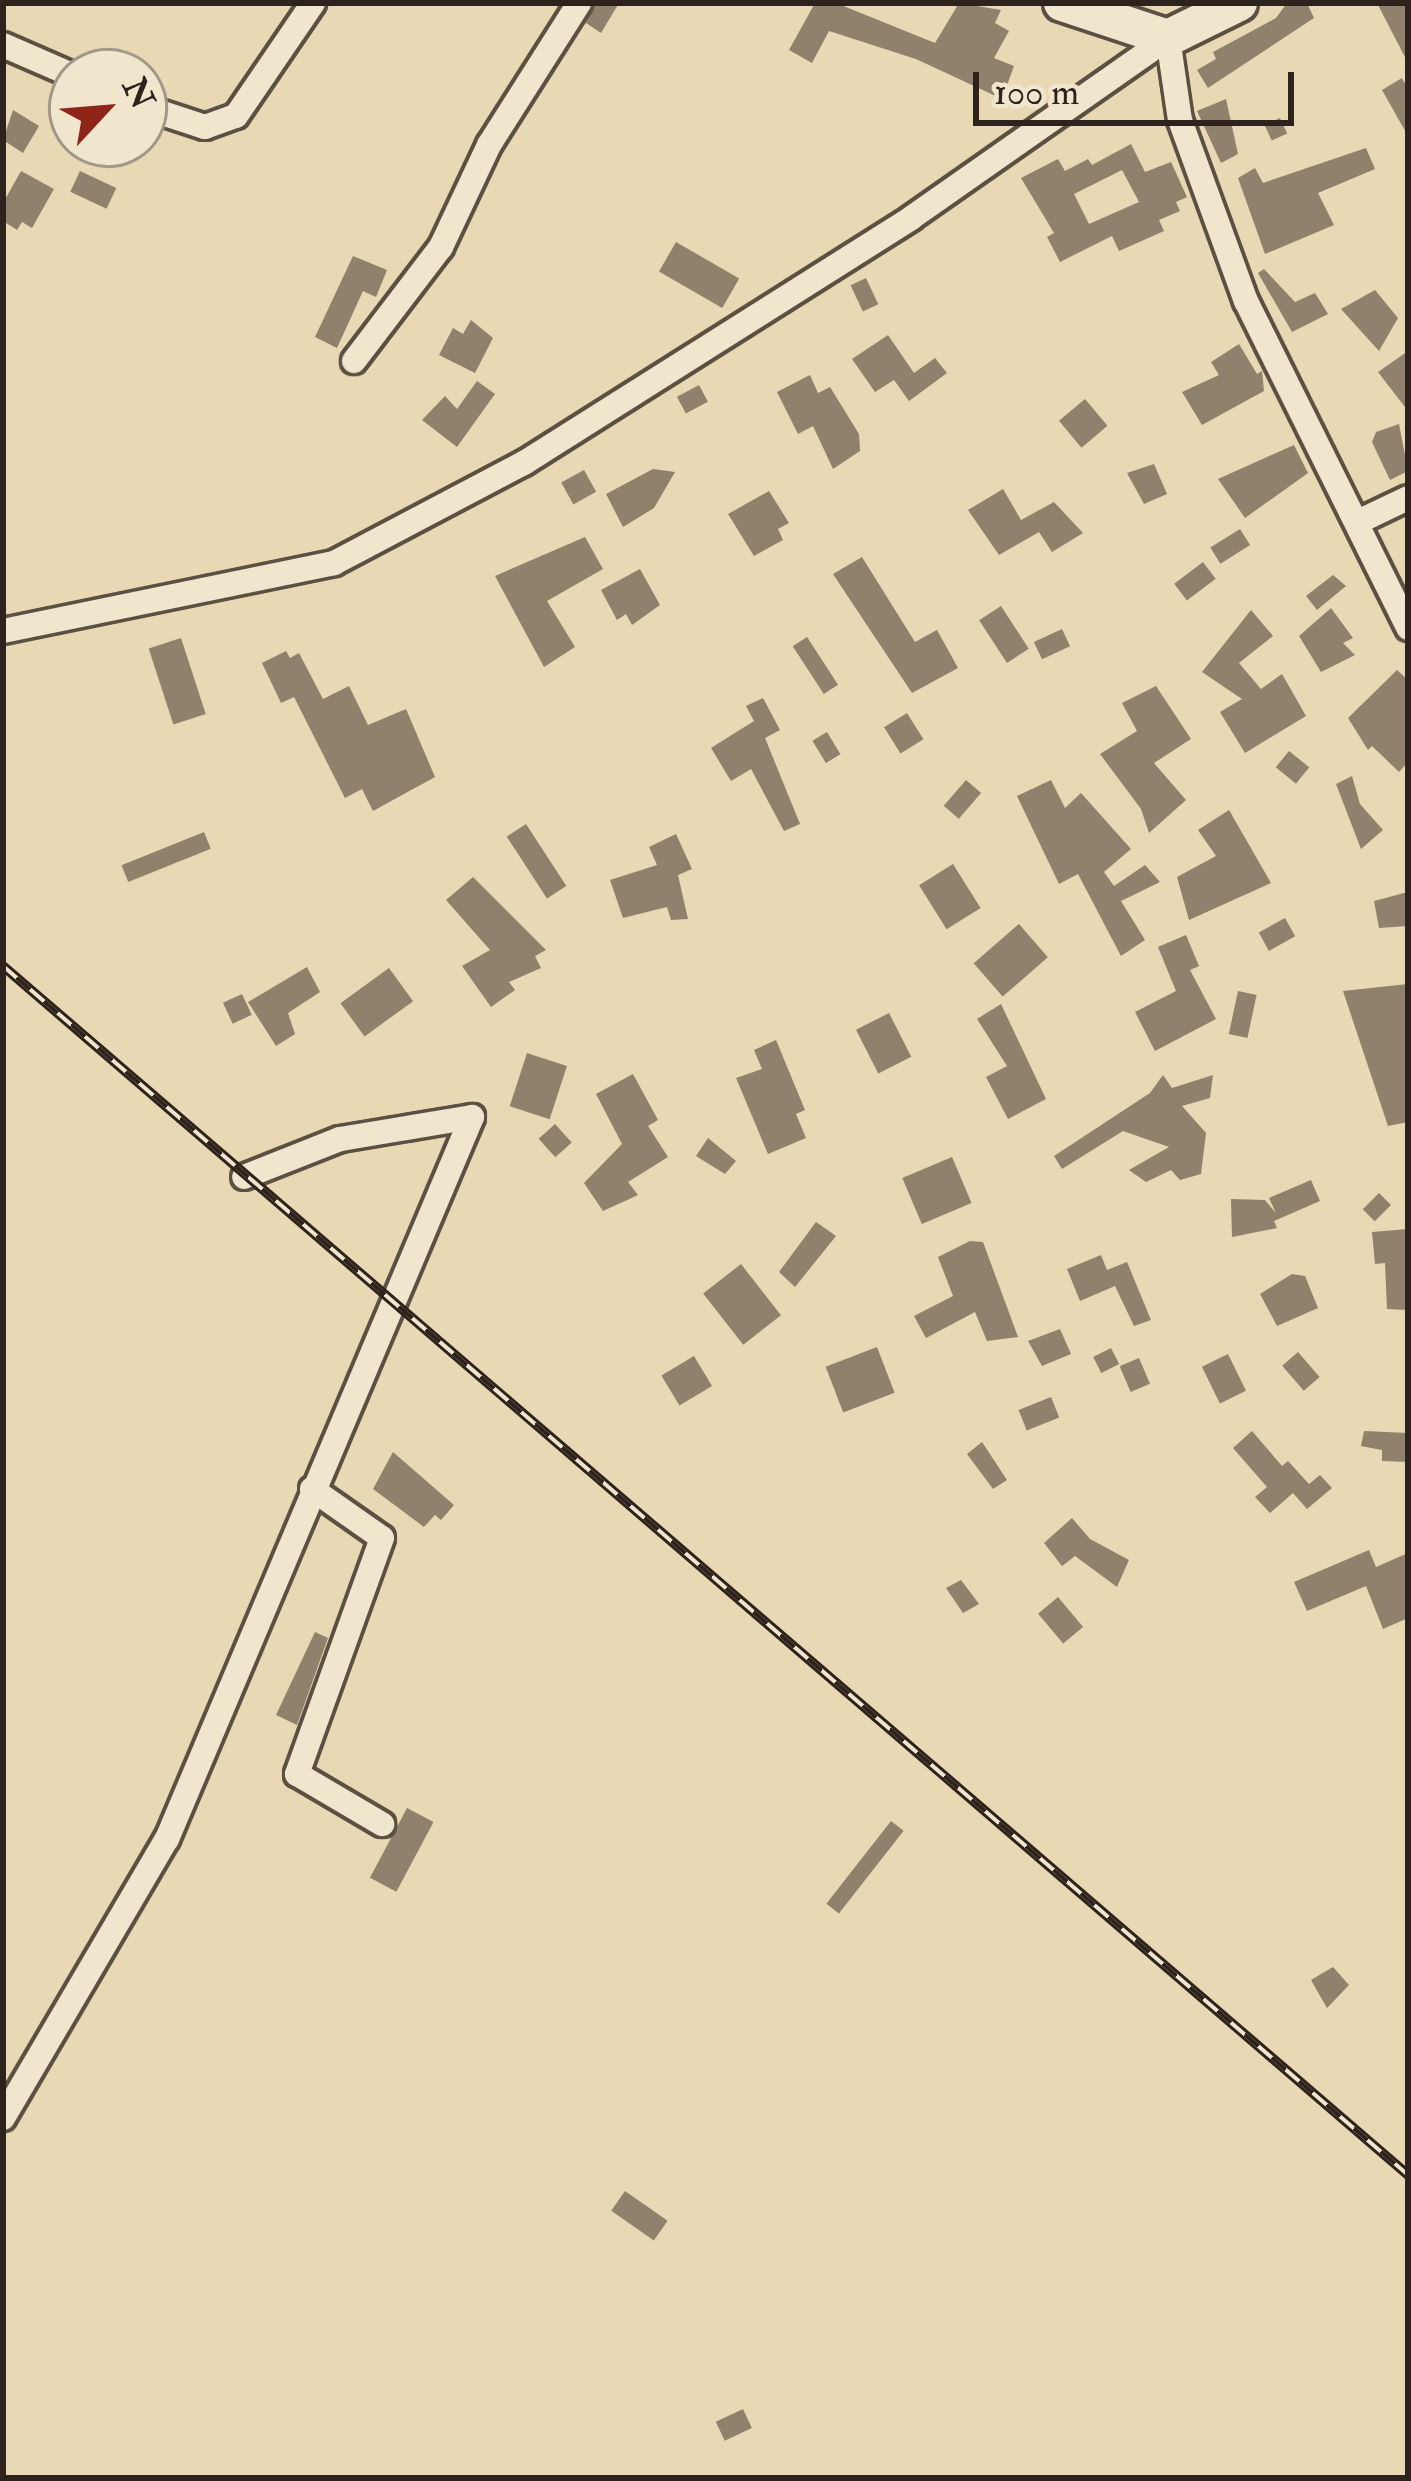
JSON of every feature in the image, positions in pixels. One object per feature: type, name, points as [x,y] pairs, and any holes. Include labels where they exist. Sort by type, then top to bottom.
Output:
[{"type":"street","points":[[168,115],[205,127],[236,116],[313,3]]},
{"type":"street","points":[[354,362],[441,247],[489,145],[579,3]]},
{"type":"street","points":[[1061,3],[1168,38]]},
{"type":"street","points":[[3,631],[334,562],[524,464],[910,218],[1168,38],[1239,3]]},
{"type":"street","points":[[1168,38],[1199,182],[1246,301],[1408,628]]},
{"type":"street","points":[[3,45],[48,65]]},
{"type":"street","points":[[1358,522],[1408,497]]},
{"type":"street","points":[[3,2118],[166,1839],[472,1117],[340,1139],[244,1177]]},
{"type":"street","points":[[312,1489],[382,1538],[293,1785],[382,1824]]},
{"type":"building","points":[[595,3],[619,3],[601,33],[586,23]]},
{"type":"building","points":[[815,3],[836,3],[935,43],[959,3],[1001,10],[995,23],[1009,31],[994,58],[1014,66],[1002,99],[916,59],[829,31],[812,63],[789,50]]},
{"type":"building","points":[[1287,3],[1307,3],[1314,18],[1208,88],[1197,70],[1216,59],[1213,52],[1276,18]]},
{"type":"building","points":[[1377,3],[1408,3],[1408,63]]},
{"type":"building","points":[[1402,78],[1408,89],[1408,136],[1382,90]]},
{"type":"building","points":[[1226,99],[1238,154],[1221,163],[1197,111]]},
{"type":"building","points":[[13,110],[39,126],[23,153],[3,140]]},
{"type":"building","points":[[1280,118],[1287,133],[1272,141],[1265,125]]},
{"type":"building","points":[[1131,144],[1145,172],[1171,162],[1187,197],[1176,202],[1180,211],[1159,220],[1164,231],[1119,251],[1112,236],[1060,262],[1047,237],[1054,233],[1021,178],[1058,159],[1065,171],[1088,159],[1092,165]],"holes":[[[1122,170],[1139,202],[1089,224],[1074,194]]]},
{"type":"building","points":[[1366,148],[1375,169],[1318,193],[1334,225],[1265,254],[1238,178],[1255,168],[1263,183]]},
{"type":"building","points":[[21,171],[54,189],[32,228],[22,222],[17,230],[3,221],[3,203]]},
{"type":"building","points":[[80,171],[116,188],[107,209],[70,192]]},
{"type":"building","points":[[676,242],[739,278],[722,308],[659,271]]},
{"type":"building","points":[[353,256],[387,270],[376,297],[363,291],[337,348],[315,337]]},
{"type":"building","points":[[1264,269],[1295,302],[1315,293],[1328,314],[1292,332],[1258,273]]},
{"type":"building","points":[[866,278],[878,304],[863,311],[851,285]]},
{"type":"building","points":[[1375,290],[1398,318],[1379,351],[1341,309]]},
{"type":"building","points":[[471,320],[493,338],[475,373],[439,355],[453,328],[463,334]]},
{"type":"building","points":[[888,335],[914,373],[935,358],[947,373],[909,401],[894,380],[875,392],[852,359]]},
{"type":"building","points":[[1239,344],[1257,374],[1262,371],[1264,391],[1202,425],[1182,392],[1219,375],[1211,362]]},
{"type":"building","points":[[1408,351],[1408,411],[1378,372]]},
{"type":"building","points":[[810,375],[818,393],[830,387],[859,434],[860,451],[833,469],[813,426],[798,434],[777,392]]},
{"type":"building","points":[[477,381],[495,394],[457,447],[422,420],[445,396],[457,409]]},
{"type":"building","points":[[699,385],[708,402],[686,414],[677,397]]},
{"type":"building","points":[[1085,399],[1107,426],[1081,448],[1059,421]]},
{"type":"building","points":[[1399,424],[1408,471],[1390,480],[1372,442],[1376,432]]},
{"type":"building","points":[[1294,445],[1308,473],[1245,518],[1218,479]]},
{"type":"building","points":[[1154,464],[1167,494],[1144,504],[1127,473]]},
{"type":"building","points":[[653,469],[675,472],[654,508],[623,527],[606,494]]},
{"type":"building","points":[[584,470],[596,492],[573,504],[561,483]]},
{"type":"building","points":[[1003,489],[1021,520],[1054,502],[1083,533],[1052,552],[1039,532],[999,555],[968,510]]},
{"type":"building","points":[[769,491],[789,523],[778,529],[783,540],[754,556],[728,514]]},
{"type":"building","points":[[1240,529],[1250,545],[1220,564],[1210,548]]},
{"type":"building","points":[[585,537],[603,569],[547,601],[575,647],[544,667],[495,576]]},
{"type":"building","points":[[862,557],[915,642],[937,630],[958,668],[912,693],[833,574]]},
{"type":"building","points":[[1203,562],[1216,579],[1187,600],[1174,584]]},
{"type":"building","points":[[640,569],[660,605],[632,625],[626,614],[617,620],[601,590]]},
{"type":"building","points":[[1333,575],[1346,586],[1317,610],[1306,596]]},
{"type":"building","points":[[1001,606],[1029,649],[1007,663],[979,620]]},
{"type":"building","points":[[1331,608],[1353,638],[1343,643],[1355,655],[1321,672],[1299,636]]},
{"type":"building","points":[[1251,610],[1273,636],[1239,663],[1261,689],[1282,674],[1306,716],[1245,753],[1220,712],[1242,699],[1202,672]]},
{"type":"building","points":[[1062,629],[1070,646],[1042,659],[1034,642]]},
{"type":"building","points":[[807,637],[838,685],[824,694],[793,646]]},
{"type":"building","points":[[181,638],[206,714],[173,725],[149,649]]},
{"type":"building","points":[[286,651],[290,658],[299,653],[323,699],[349,686],[368,725],[406,709],[435,777],[373,811],[362,789],[345,798],[294,697],[281,703],[262,663]]},
{"type":"building","points":[[1397,670],[1408,680],[1408,762],[1399,772],[1372,746],[1368,750],[1348,718]]},
{"type":"building","points":[[1156,686],[1191,739],[1154,763],[1186,800],[1149,833],[1141,809],[1100,754],[1137,731],[1122,703]]},
{"type":"building","points":[[763,698],[780,730],[765,738],[800,824],[784,831],[751,769],[731,781],[711,748],[754,721],[746,706]]},
{"type":"building","points":[[907,713],[923,739],[901,754],[884,727]]},
{"type":"building","points":[[827,732],[840,754],[826,763],[812,741]]},
{"type":"building","points":[[1289,751],[1309,767],[1296,784],[1276,767]]},
{"type":"building","points":[[1352,776],[1360,804],[1383,830],[1361,849],[1336,784]]},
{"type":"building","points":[[966,780],[981,793],[959,819],[944,806]]},
{"type":"building","points":[[1051,780],[1065,808],[1081,793],[1131,849],[1104,872],[1114,886],[1145,865],[1160,882],[1121,901],[1145,940],[1121,956],[1078,874],[1059,884],[1017,796]]},
{"type":"building","points":[[1229,810],[1271,883],[1189,920],[1177,877],[1216,856],[1198,830]]},
{"type":"building","points":[[526,824],[566,886],[547,899],[507,837]]},
{"type":"building","points":[[204,832],[211,849],[128,882],[121,865]]},
{"type":"building","points":[[676,834],[692,869],[678,875],[688,919],[671,920],[667,907],[623,918],[610,880],[657,865],[649,847]]},
{"type":"building","points":[[953,864],[981,908],[947,929],[919,885]]},
{"type":"building","points":[[473,877],[546,950],[535,956],[541,968],[509,982],[515,990],[491,1007],[462,966],[490,950],[446,900]]},
{"type":"building","points":[[1408,892],[1408,926],[1379,928],[1374,901]]},
{"type":"building","points":[[1285,918],[1295,936],[1269,951],[1259,933]]},
{"type":"building","points":[[1019,924],[1048,957],[1003,997],[974,963]]},
{"type":"building","points":[[1186,935],[1199,966],[1190,970],[1216,1019],[1155,1051],[1135,1012],[1176,991],[1158,947]]},
{"type":"building","points":[[307,967],[320,992],[288,1013],[295,1034],[276,1046],[248,1002]]},
{"type":"building","points":[[389,968],[413,1001],[365,1036],[340,1003]]},
{"type":"building","points":[[1408,984],[1408,1122],[1388,1126],[1343,991]]},
{"type":"building","points":[[1238,991],[1257,995],[1247,1038],[1229,1034]]},
{"type":"building","points":[[242,994],[252,1015],[233,1024],[223,1003]]},
{"type":"building","points":[[1001,1004],[1046,1099],[1008,1119],[986,1077],[1007,1066],[977,1019]]},
{"type":"building","points":[[889,1013],[911,1057],[878,1073],[856,1030]]},
{"type":"building","points":[[776,1040],[805,1110],[796,1114],[806,1138],[768,1154],[736,1078],[762,1069],[754,1050]]},
{"type":"building","points":[[527,1053],[567,1066],[550,1119],[510,1106]]},
{"type":"building","points":[[633,1074],[658,1120],[648,1126],[668,1157],[628,1182],[638,1195],[603,1211],[584,1183],[622,1144],[596,1094]]},
{"type":"building","points":[[1163,1075],[1172,1088],[1213,1075],[1210,1098],[1182,1106],[1206,1133],[1201,1174],[1180,1180],[1171,1170],[1146,1182],[1129,1170],[1169,1147],[1123,1131],[1062,1169],[1054,1156],[1150,1093]]},
{"type":"building","points":[[555,1124],[572,1143],[555,1157],[539,1139]]},
{"type":"building","points":[[708,1138],[736,1161],[725,1174],[696,1156]]},
{"type":"building","points":[[952,1157],[972,1203],[922,1224],[902,1178]]},
{"type":"building","points":[[1311,1180],[1320,1201],[1274,1221],[1277,1228],[1232,1237],[1231,1199],[1265,1200],[1276,1213],[1269,1198]]},
{"type":"building","points":[[1379,1193],[1391,1205],[1375,1221],[1363,1209]]},
{"type":"building","points":[[816,1222],[836,1236],[795,1287],[779,1272]]},
{"type":"building","points":[[1408,1229],[1408,1310],[1387,1309],[1385,1263],[1375,1264],[1372,1232]]},
{"type":"building","points":[[970,1241],[983,1242],[1018,1337],[987,1341],[975,1312],[926,1338],[914,1316],[953,1296],[938,1257]]},
{"type":"building","points":[[1101,1255],[1107,1270],[1127,1262],[1151,1320],[1134,1326],[1115,1286],[1080,1301],[1067,1269]]},
{"type":"building","points":[[741,1264],[781,1315],[743,1345],[703,1294]]},
{"type":"building","points":[[1292,1274],[1305,1276],[1318,1308],[1277,1326],[1260,1294]]},
{"type":"building","points":[[1060,1329],[1071,1354],[1042,1366],[1028,1341]]},
{"type":"building","points":[[877,1347],[895,1393],[843,1412],[826,1367]]},
{"type":"building","points":[[1111,1348],[1119,1364],[1101,1373],[1093,1357]]},
{"type":"building","points":[[1298,1352],[1320,1377],[1304,1391],[1282,1366]]},
{"type":"building","points":[[1228,1354],[1246,1391],[1220,1404],[1202,1367]]},
{"type":"building","points":[[694,1356],[712,1386],[679,1406],[661,1376]]},
{"type":"building","points":[[1139,1358],[1150,1384],[1131,1392],[1120,1366]]},
{"type":"building","points":[[1051,1397],[1059,1417],[1027,1431],[1019,1410]]},
{"type":"building","points":[[1252,1431],[1282,1466],[1288,1461],[1309,1484],[1320,1475],[1332,1488],[1307,1509],[1293,1493],[1270,1513],[1255,1497],[1267,1487],[1233,1448]]},
{"type":"building","points":[[1364,1431],[1408,1433],[1408,1462],[1382,1461],[1382,1450],[1361,1446]]},
{"type":"building","points":[[982,1442],[1007,1480],[993,1489],[967,1454]]},
{"type":"building","points":[[393,1452],[454,1505],[441,1520],[435,1515],[424,1527],[373,1489]]},
{"type":"building","points":[[1072,1518],[1090,1539],[1129,1560],[1117,1587],[1075,1556],[1062,1566],[1044,1543]]},
{"type":"building","points":[[1369,1550],[1376,1567],[1408,1553],[1408,1618],[1383,1629],[1366,1586],[1307,1611],[1294,1582]]},
{"type":"building","points":[[961,1580],[979,1604],[963,1613],[946,1588]]},
{"type":"building","points":[[1058,1597],[1083,1627],[1063,1644],[1038,1614]]},
{"type":"building","points":[[315,1632],[328,1638],[297,1725],[276,1715]]},
{"type":"building","points":[[407,1808],[433,1822],[396,1892],[370,1878]]},
{"type":"building","points":[[891,1821],[904,1831],[839,1914],[826,1904]]},
{"type":"building","points":[[1333,1967],[1349,1985],[1327,2008],[1311,1980]]},
{"type":"building","points":[[625,2191],[668,2221],[654,2240],[611,2211]]},
{"type":"building","points":[[743,2409],[752,2428],[725,2441],[716,2422]]},
{"type":"railway","points":[[3,966],[1408,2175]]}]
